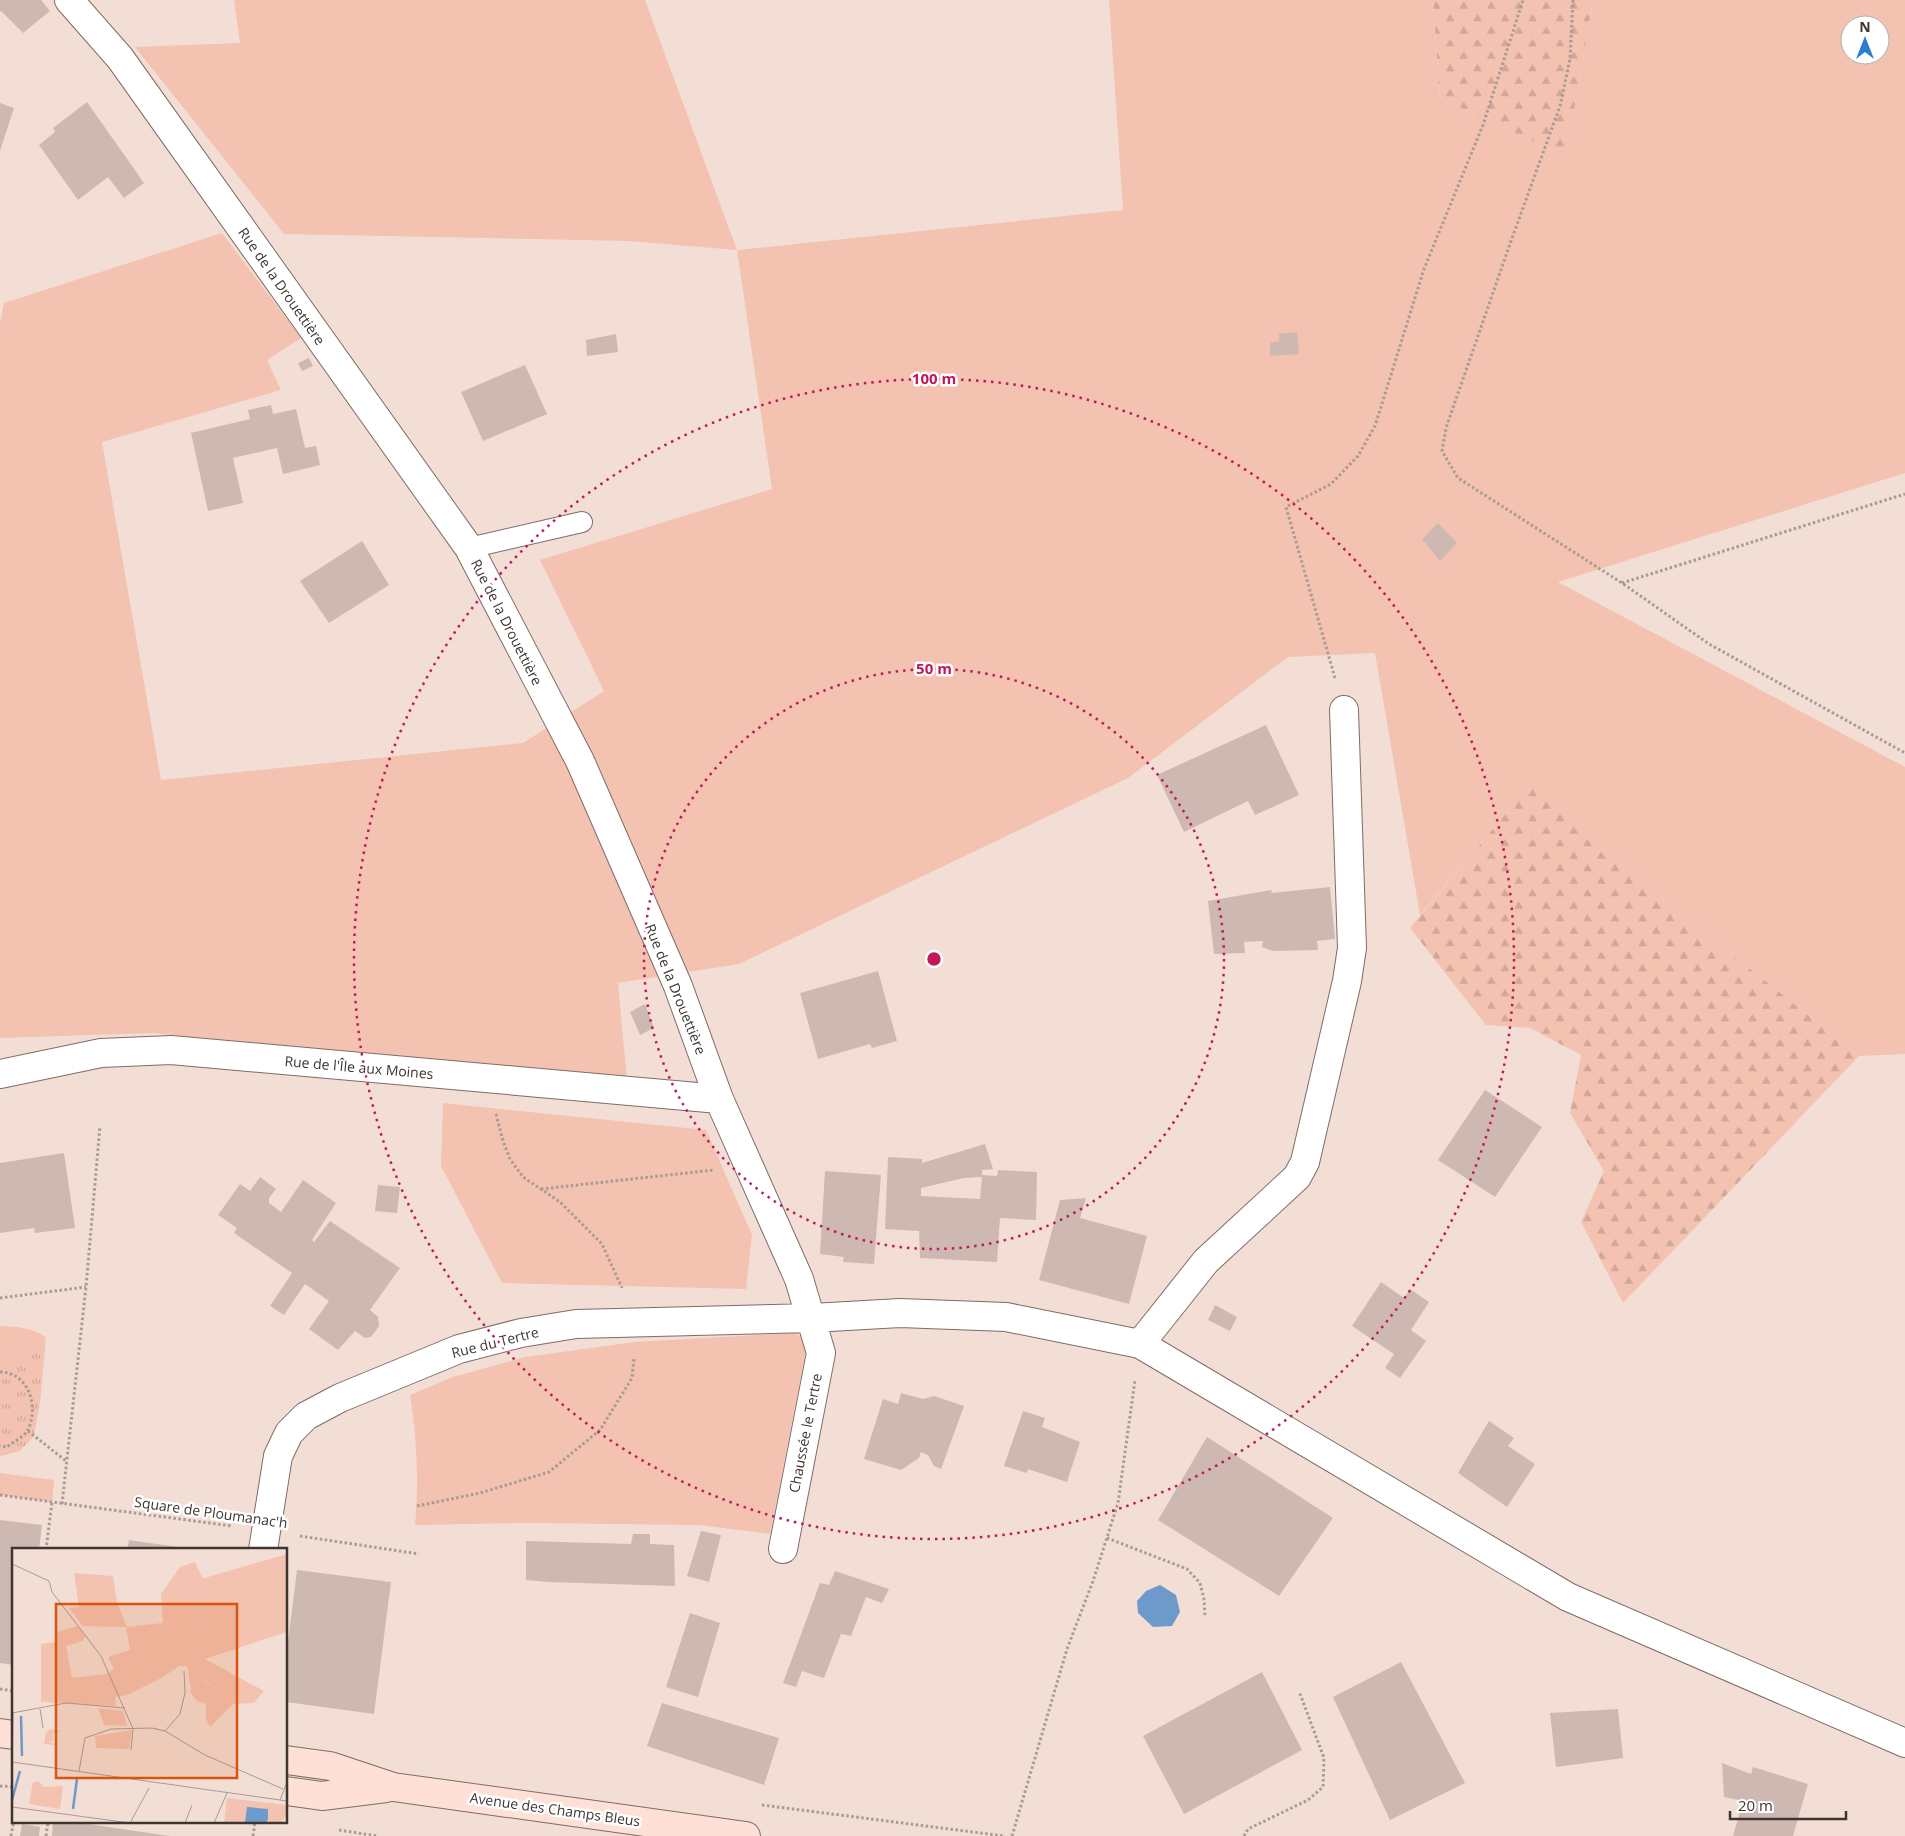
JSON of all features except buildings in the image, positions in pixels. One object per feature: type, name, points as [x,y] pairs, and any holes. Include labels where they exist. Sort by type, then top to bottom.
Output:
[{"type":"main road","name":"Avenue des Champs Bleus","points":[[288,1760],[330,1766],[393,1787],[746,1836]]},
{"type":"main road","name":"Avenue des Champs Bleus","points":[[288,1791],[322,1796],[393,1787]]},
{"type":"street","name":"Rue de la Drouettière","points":[[69,0],[120,58],[469,548],[580,761],[678,986],[719,1099],[747,1166],[799,1279],[812,1318]]},
{"type":"street","points":[[1140,1344],[1206,1261],[1297,1177],[1304,1162],[1347,981],[1352,948],[1344,710]]},
{"type":"street","name":"Rue de l'Île aux Moines","points":[[0,1074],[101,1053],[171,1050],[719,1099]]},
{"type":"street","name":"Rue du Tertre","points":[[265,1540],[278,1456],[288,1433],[306,1416],[340,1398],[459,1349],[521,1333],[576,1324],[812,1318],[900,1313],[1006,1317],[1140,1344],[1568,1597],[1905,1742]]},
{"type":"street","name":"Chaussée le Tertre","points":[[782,1549],[821,1353],[812,1318]]},
{"type":"lane","points":[[469,548],[582,522]]},
{"type":"path","points":[[1344,710],[1286,507],[1331,484],[1358,456],[1375,426],[1424,269],[1483,125],[1523,0]]},
{"type":"path","points":[[1573,0],[1570,59],[1560,106],[1510,241],[1446,428],[1442,451],[1458,478],[1622,583],[1709,644],[1905,753]]},
{"type":"path","points":[[1622,583],[1905,494]]},
{"type":"path","points":[[62,1504],[86,1287],[100,1126]]},
{"type":"path","points":[[541,1189],[747,1166]]},
{"type":"path","points":[[0,1298],[86,1287]]},
{"type":"path","points":[[1012,1836],[1067,1649],[1118,1503],[1140,1344]]},
{"type":"path","points":[[0,1372],[9,1372],[27,1386],[34,1407],[28,1431],[7,1447],[0,1446]]},
{"type":"path","points":[[28,1431],[67,1461]]},
{"type":"path","name":"Square de Ploumanac'h","points":[[0,1495],[52,1502],[265,1540],[418,1554]]},
{"type":"path","points":[[46,1548],[52,1502]]},
{"type":"path","points":[[1107,1538],[1187,1569],[1200,1584],[1204,1599],[1205,1616]]},
{"type":"path","points":[[1244,1836],[1248,1829],[1308,1800],[1323,1787],[1324,1758],[1299,1690]]},
{"type":"green space","points":[[234,0],[645,0],[737,250],[629,241],[284,234],[135,47],[240,43]]},
{"type":"green space","points":[[1109,0],[1433,0],[1440,98],[1566,157],[1593,0],[1905,0],[1905,473],[1558,582],[1905,767],[1905,1054],[1859,1056],[1617,862],[1529,787],[1420,915],[1375,653],[1288,657],[1128,778],[739,964],[618,983],[627,1080],[152,1033],[0,1038],[0,323],[4,303],[222,233],[301,338],[267,360],[281,390],[102,442],[161,780],[523,743],[604,691],[540,560],[772,489],[737,250],[1123,210]]},
{"type":"green space","points":[[1433,0],[1593,0],[1566,157],[1440,98]]},
{"type":"green space","points":[[1529,786],[1617,862],[1859,1056],[1623,1303],[1581,1222],[1604,1171],[1570,1113],[1581,1055],[1530,1028],[1486,1025],[1410,928]]},
{"type":"green space","points":[[443,1103],[706,1130],[752,1235],[746,1289],[502,1283],[441,1166]]},
{"type":"green space","points":[[0,1326],[30,1330],[46,1338],[0,1363]]},
{"type":"green space","points":[[797,1333],[807,1345],[770,1534],[700,1525],[529,1523],[415,1525],[417,1460],[410,1395],[453,1377],[525,1357],[635,1342]]},
{"type":"green space","points":[[46,1338],[40,1402],[34,1436],[20,1451],[0,1456],[0,1363]]},
{"type":"green space","points":[[0,1473],[54,1480],[52,1502],[0,1495]]},
{"type":"water","points":[[1160,1585],[1176,1595],[1180,1612],[1172,1626],[1153,1627],[1138,1613],[1137,1601],[1146,1591]]}]
